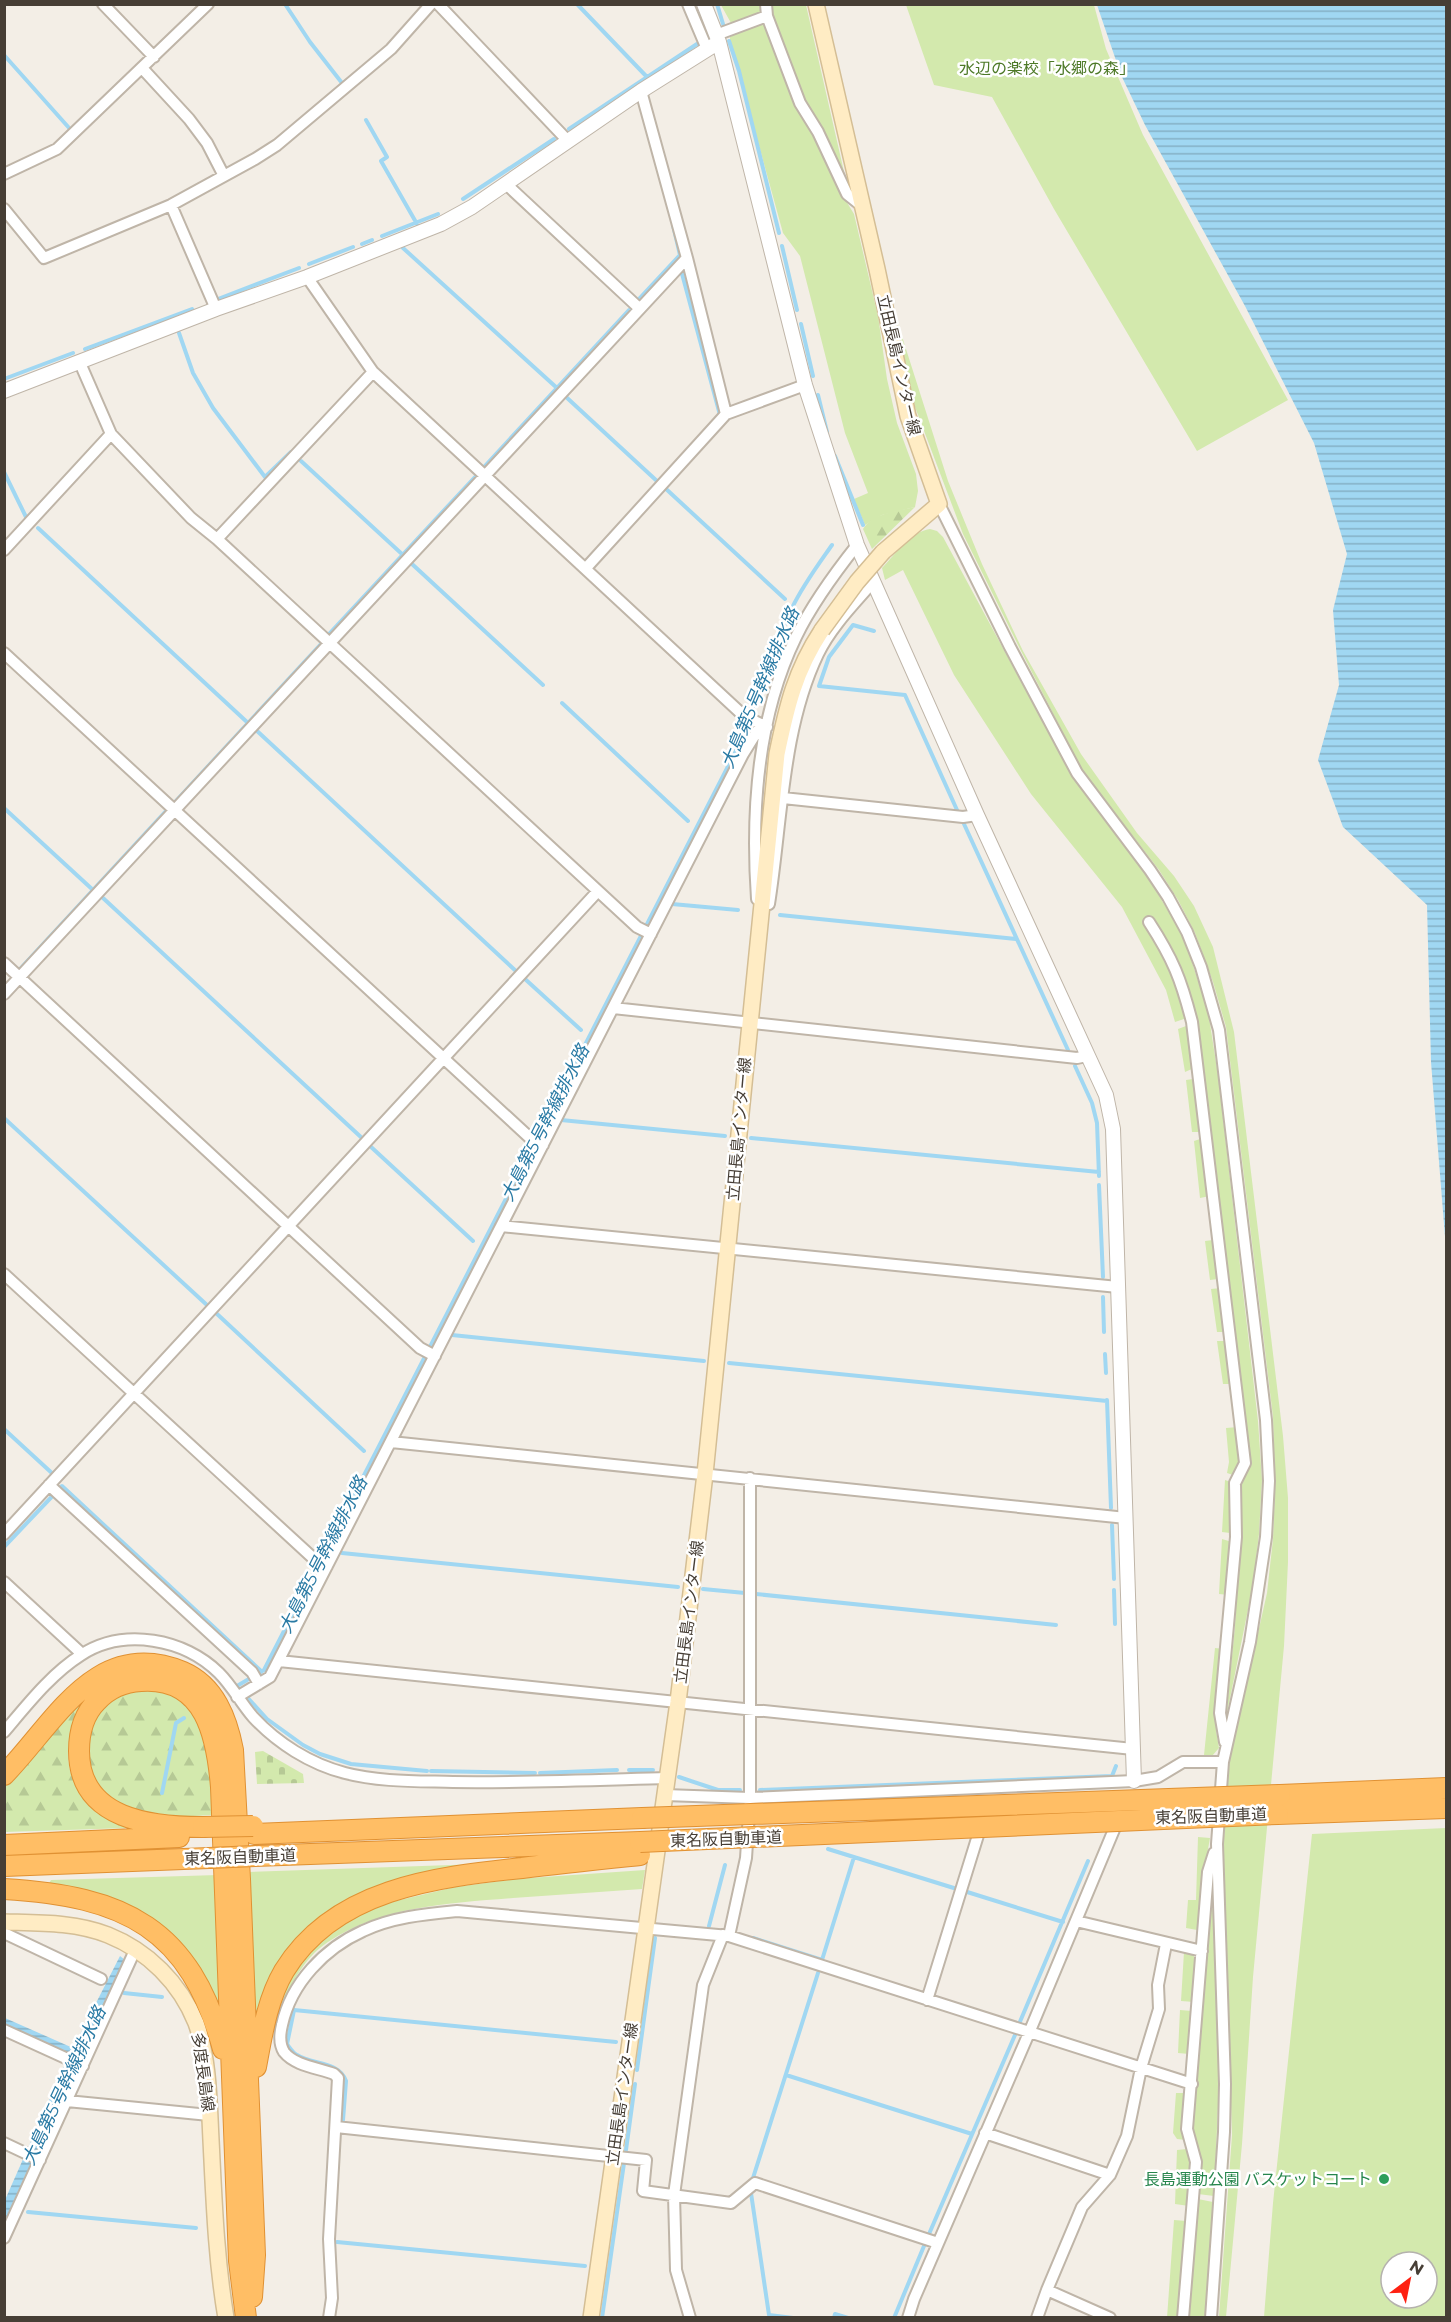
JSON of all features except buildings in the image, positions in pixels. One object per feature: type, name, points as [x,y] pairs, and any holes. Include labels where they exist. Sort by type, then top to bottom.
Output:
[{"type":"highway","points":[[4,1775],[72,1697],[91,1681],[110,1670],[131,1664],[150,1663],[169,1666],[188,1674],[212,1695],[222,1711],[233,1750],[241,2104],[239,2261],[248,2318]]},
{"type":"highway","points":[[205,1831],[134,1820],[107,1807],[90,1789],[80,1766],[80,1732],[89,1711],[107,1691],[133,1682],[165,1682],[183,1691],[198,1704],[212,1731],[219,1760],[241,2104]]},
{"type":"highway","name":"東名阪自動車道","points":[[4,1845],[205,1831],[464,1820],[512,1822],[642,1818],[1446,1788]]},
{"type":"highway","name":"東名阪自動車道","points":[[4,1866],[255,1856],[640,1848],[813,1835],[1083,1821],[1446,1808]]},
{"type":"highway","points":[[241,2104],[273,1996],[284,1973],[311,1937],[349,1910],[396,1889],[462,1874],[640,1848]]},
{"type":"highway","points":[[4,1889],[57,1894],[110,1907],[150,1928],[191,1971],[210,2009],[241,2104]]},
{"type":"main road","name":"立田長島インター線","points":[[591,2318],[678,1702],[705,1474],[749,1024],[781,732],[788,699],[801,667],[822,630],[857,582],[883,552],[939,504],[908,416],[816,4]]},
{"type":"main road","name":"多度長島線","points":[[4,1922],[65,1924],[107,1934],[136,1948],[160,1968],[176,1986],[196,2023],[203,2050],[217,2244],[226,2318]]},
{"type":"street","points":[[103,4],[154,57]]},
{"type":"street","points":[[4,174],[57,149],[208,4]]},
{"type":"street","points":[[4,208],[44,258],[171,205],[277,145],[390,49],[431,4]]},
{"type":"street","points":[[438,4],[568,141]]},
{"type":"street","points":[[688,4],[714,42]]},
{"type":"street","points":[[704,4],[805,385],[857,545],[977,815],[1106,1095],[1112,1121],[1134,1781],[1029,2033],[914,2299],[908,2318]]},
{"type":"street","points":[[766,4],[767,16],[800,104],[818,132],[847,194],[862,206]]},
{"type":"street","points":[[4,391],[441,224],[506,184],[714,42],[767,16]]},
{"type":"street","points":[[142,68],[189,119],[207,143],[224,176]]},
{"type":"street","points":[[641,91],[687,258],[726,414]]},
{"type":"street","points":[[506,184],[639,308]]},
{"type":"street","points":[[171,205],[216,309]]},
{"type":"street","points":[[4,994],[687,258]]},
{"type":"street","points":[[307,277],[373,372],[744,716],[761,725]]},
{"type":"street","points":[[80,363],[111,434],[191,518],[217,539],[637,927],[650,933]]},
{"type":"street","points":[[217,539],[373,372]]},
{"type":"street","points":[[586,568],[726,414],[805,385]]},
{"type":"street","points":[[4,550],[111,434]]},
{"type":"street","points":[[939,504],[1010,647],[1077,773],[1150,870],[1187,932],[1219,1030],[1266,1420],[1269,1481],[1266,1537],[1259,1589],[1250,1642],[1223,1762],[1217,1844],[1225,2084],[1224,2132],[1211,2318]]},
{"type":"street","points":[[237,1697],[256,1679],[270,1677],[279,1661],[650,933],[743,754],[761,725],[776,693],[796,638],[814,605],[857,545]]},
{"type":"street","points":[[759,929],[768,910],[789,745],[804,686],[819,652],[841,620],[873,582]]},
{"type":"street","points":[[4,653],[529,1137],[542,1145]]},
{"type":"street","points":[[759,929],[754,861],[761,725]]},
{"type":"street","points":[[783,798],[963,817],[977,815]]},
{"type":"street","points":[[4,1534],[51,1487],[134,1393],[598,891]]},
{"type":"street","points":[[1149,922],[1170,954],[1182,982],[1192,1022],[1245,1463],[1235,1483],[1236,1537],[1220,1713],[1226,1749]]},
{"type":"street","points":[[4,963],[420,1348],[434,1355]]},
{"type":"street","points":[[613,1008],[1077,1058],[1087,1056]]},
{"type":"street","points":[[501,1226],[1118,1287]]},
{"type":"street","points":[[4,1274],[313,1558],[326,1565]]},
{"type":"street","points":[[391,1442],[1126,1518]]},
{"type":"street","points":[[690,2318],[676,2270],[674,2195],[703,1985],[726,1936],[746,1858],[752,1709],[750,1478]]},
{"type":"street","points":[[51,1487],[256,1679]]},
{"type":"street","points":[[4,1582],[82,1654]]},
{"type":"street","points":[[4,1732],[49,1681],[82,1654],[107,1644],[129,1639],[153,1640],[174,1645],[208,1663],[220,1674],[258,1722],[287,1746],[321,1765],[348,1774],[407,1781],[487,1782],[667,1778]]},
{"type":"street","points":[[279,1661],[1133,1749]]},
{"type":"street","points":[[665,1795],[750,1798],[1134,1781],[1158,1777],[1184,1762],[1223,1762]]},
{"type":"street","points":[[927,2000],[993,1787]]},
{"type":"street","points":[[1183,2318],[1196,2162],[1187,2129],[1208,1872],[1217,1844]]},
{"type":"street","points":[[329,2318],[332,2298],[329,2239],[338,2078],[334,2074],[290,2057],[284,2051],[280,2034],[285,2009],[298,1985],[315,1966],[344,1941],[380,1924],[428,1913],[457,1911],[726,1936],[1192,2084]]},
{"type":"street","points":[[1076,1921],[1202,1952]]},
{"type":"street","points":[[4,1933],[101,1979]]},
{"type":"street","points":[[1037,2318],[1082,2207],[1110,2175],[1127,2136],[1142,2068],[1159,2009],[1158,1985],[1166,1944]]},
{"type":"street","points":[[4,2238],[136,1948]]},
{"type":"street","points":[[4,2030],[82,2066]]},
{"type":"street","points":[[67,2101],[209,2115]]},
{"type":"street","points":[[336,2127],[646,2160],[643,2191],[731,2203],[754,2183],[938,2243]]},
{"type":"street","points":[[985,2133],[1110,2175]]},
{"type":"street","points":[[4,2143],[39,2159]]},
{"type":"street","points":[[1047,2290],[1110,2318]]},
{"type":"green space","points":[[721,5],[763,5],[761,12],[731,23]]},
{"type":"green space","points":[[769,5],[806,5],[847,185],[803,104]]},
{"type":"green space","name":"水辺の楽校「水郷の森」","points":[[906,5],[1094,5],[1106,49],[1143,135],[1288,400],[1197,451],[1054,209],[992,97],[934,85]]},
{"type":"green space","points":[[760,24],[767,27],[840,191],[854,214],[878,316],[887,379],[897,423],[916,474],[918,491],[915,507],[882,515],[865,525],[854,499],[868,493],[845,433],[800,256],[783,233],[730,40],[730,34]]},
{"type":"green space","points":[[892,305],[948,481],[982,564],[1023,651],[1081,754],[1137,833],[1174,876],[1194,906],[1213,947],[1234,1032],[1283,1436],[1288,1498],[1288,1562],[1284,1646],[1253,1977],[1242,2144],[1226,2317],[1219,2317],[1232,2135],[1223,1850],[1230,1757],[1267,1593],[1273,1539],[1275,1488],[1273,1417],[1226,1027],[1195,933],[1178,900],[1159,870],[1082,770],[963,534],[915,407]]},
{"type":"green space","points":[[915,507],[872,549],[863,529],[867,524],[879,516]]},
{"type":"green space","points":[[930,529],[937,531],[943,537],[1072,776],[1142,868],[1183,935],[1208,1011],[1218,1075],[1258,1421],[1262,1480],[1253,1585],[1226,1718],[1235,1626],[1240,1486],[1250,1463],[1197,1018],[1178,965],[1150,915],[1144,919],[1167,955],[1187,1018],[1175,1022],[1166,990],[1122,907],[1031,794],[954,675],[903,570],[885,580],[882,568],[909,539]]},
{"type":"green space","points":[[1186,1026],[1190,1029],[1194,1068],[1185,1072],[1178,1029]]},
{"type":"green space","points":[[1193,1079],[1202,1129],[1200,1132],[1192,1132],[1186,1080]]},
{"type":"green space","points":[[1200,1139],[1204,1142],[1210,1196],[1200,1198],[1194,1141]]},
{"type":"green space","points":[[1205,1241],[1216,1241],[1218,1279],[1210,1280]]},
{"type":"green space","points":[[1221,1288],[1227,1332],[1217,1332],[1211,1289]]},
{"type":"green space","points":[[1217,1341],[1227,1341],[1233,1384],[1223,1384]]},
{"type":"green space","points":[[1238,1427],[1242,1463],[1236,1476],[1227,1473],[1229,1462],[1226,1428]]},
{"type":"green space","points":[[1225,1480],[1231,1482],[1233,1531],[1230,1533],[1222,1532]]},
{"type":"green space","points":[[1222,1539],[1232,1542],[1229,1595],[1219,1594]]},
{"type":"green space","points":[[1215,1648],[1224,1649],[1216,1730],[1219,1748],[1212,1756],[1204,1755]]},
{"type":"green space","points":[[146,1688],[169,1694],[184,1704],[195,1716],[203,1730],[211,1764],[213,1815],[154,1816],[132,1811],[109,1798],[93,1777],[88,1764],[88,1738],[99,1712],[114,1695]]},
{"type":"green space","points":[[76,1703],[81,1709],[69,1748],[69,1765],[73,1780],[94,1806],[109,1818],[128,1828],[5,1832],[4,1786]]},
{"type":"green space","points":[[263,1751],[303,1774],[304,1783],[257,1784],[255,1752]]},
{"type":"green space","points":[[1446,1828],[1446,2317],[1264,2317],[1273,2203],[1312,1834]]},
{"type":"green space","points":[[1198,1837],[1210,1838],[1197,1930],[1186,1928],[1188,1900],[1196,1900]]},
{"type":"green space","points":[[510,1863],[317,1922],[253,2036],[247,1872]]},
{"type":"green space","points":[[645,1870],[642,1889],[441,1905],[417,1908],[371,1921],[349,1930],[319,1949],[297,1975],[278,2017],[274,2015],[288,1982],[314,1947],[354,1917],[379,1905],[455,1887],[515,1879]]},
{"type":"green space","points":[[218,1875],[222,2011],[219,2012],[177,1943],[48,1885],[51,1880]]},
{"type":"green space","points":[[1212,1886],[1219,2083],[1214,2196],[1198,2194],[1191,2130]]},
{"type":"green space","points":[[1184,1952],[1191,1953],[1197,1960],[1194,2002],[1181,2001]]},
{"type":"green space","points":[[1180,2010],[1192,2011],[1189,2054],[1178,2053]]},
{"type":"green space","points":[[1176,2093],[1186,2093],[1186,2140],[1177,2139],[1173,2133]]},
{"type":"green space","points":[[1187,2149],[1192,2167],[1189,2206],[1175,2204],[1177,2150]]},
{"type":"green space","points":[[1198,2199],[1213,2202],[1205,2317],[1188,2318]]},
{"type":"green space","points":[[1174,2220],[1187,2221],[1180,2317],[1167,2318]]},
{"type":"water","points":[[1097,5],[1446,5],[1446,1249],[1431,1062],[1427,905],[1343,827],[1318,760],[1339,685],[1333,610],[1347,554],[1314,443],[1245,306],[1145,125],[1121,75]]},
{"type":"water","points":[[120,1956],[125,1960],[118,1979],[5,2223],[5,2200],[69,2055],[5,2025],[5,2018],[73,2048]]},
{"type":"waterway","points":[[285,4],[310,42],[342,83]]},
{"type":"waterway","points":[[577,4],[647,77]]},
{"type":"waterway","points":[[717,4],[723,24]]},
{"type":"waterway","points":[[729,41],[739,71],[779,233]]},
{"type":"waterway","points":[[569,129],[697,44]]},
{"type":"waterway","points":[[4,55],[70,129]]},
{"type":"waterway","points":[[366,120],[387,157],[381,161],[417,224]]},
{"type":"waterway","points":[[463,199],[554,139]]},
{"type":"waterway","points":[[382,236],[438,214]]},
{"type":"waterway","points":[[638,300],[680,255],[673,225]]},
{"type":"waterway","points":[[362,244],[372,240]]},
{"type":"waterway","points":[[782,246],[797,310]]},
{"type":"waterway","points":[[309,264],[353,247]]},
{"type":"waterway","points":[[403,248],[557,388]]},
{"type":"waterway","points":[[218,299],[299,268]]},
{"type":"waterway","points":[[681,270],[720,415]]},
{"type":"waterway","points":[[85,349],[192,309]]},
{"type":"waterway","points":[[484,467],[629,310]]},
{"type":"waterway","points":[[801,324],[813,376]]},
{"type":"waterway","points":[[179,333],[193,373],[213,408],[265,477],[291,452]]},
{"type":"waterway","points":[[4,379],[73,353]]},
{"type":"waterway","points":[[818,395],[827,432]]},
{"type":"waterway","points":[[565,396],[658,482]]},
{"type":"waterway","points":[[835,456],[863,525]]},
{"type":"waterway","points":[[301,461],[403,555]]},
{"type":"waterway","points":[[4,472],[26,517]]},
{"type":"waterway","points":[[329,634],[475,477]]},
{"type":"waterway","points":[[665,488],[785,599]]},
{"type":"waterway","points":[[38,528],[248,723]]},
{"type":"waterway","name":"大島第5号幹線排水路","points":[[237,1686],[264,1670],[740,743],[792,608],[832,545]]},
{"type":"waterway","points":[[412,564],[543,685]]},
{"type":"waterway","points":[[874,631],[853,625],[829,657],[819,686],[905,695],[957,810]]},
{"type":"waterway","points":[[175,802],[321,644]]},
{"type":"waterway","points":[[562,703],[688,821]]},
{"type":"waterway","points":[[256,730],[517,972]]},
{"type":"waterway","points":[[4,808],[93,890]]},
{"type":"waterway","points":[[20,969],[166,811]]},
{"type":"waterway","points":[[964,824],[1068,1050]]},
{"type":"waterway","points":[[103,898],[363,1139]]},
{"type":"waterway","points":[[672,904],[738,910]]},
{"type":"waterway","points":[[780,915],[1016,939]]},
{"type":"waterway","points":[[525,979],[581,1030]]},
{"type":"waterway","points":[[1075,1066],[1092,1103],[1097,1123],[1099,1176]]},
{"type":"waterway","points":[[4,1118],[208,1306]]},
{"type":"waterway","points":[[561,1120],[725,1136]]},
{"type":"waterway","points":[[751,1138],[1099,1172]]},
{"type":"waterway","points":[[370,1146],[473,1241]]},
{"type":"waterway","points":[[1099,1185],[1103,1277]]},
{"type":"waterway","points":[[1103,1297],[1104,1332]]},
{"type":"waterway","points":[[216,1313],[364,1451]]},
{"type":"waterway","points":[[452,1335],[704,1361]]},
{"type":"waterway","points":[[1105,1354],[1106,1373]]},
{"type":"waterway","points":[[729,1363],[1107,1401]]},
{"type":"waterway","points":[[1107,1400],[1111,1508]]},
{"type":"waterway","points":[[4,1429],[54,1475]]},
{"type":"waterway","points":[[4,1547],[62,1486],[261,1671]]},
{"type":"waterway","points":[[1112,1525],[1114,1579]]},
{"type":"waterway","points":[[342,1553],[678,1587]]},
{"type":"waterway","points":[[703,1589],[745,1593]]},
{"type":"waterway","points":[[1114,1590],[1115,1624]]},
{"type":"waterway","points":[[756,1594],[1056,1625]]},
{"type":"waterway","points":[[247,1697],[267,1719],[303,1745],[320,1754],[351,1764],[427,1771]]},
{"type":"waterway","name":"大島第5号幹線排水路","points":[[162,1793],[176,1723],[184,1718]]},
{"type":"waterway","points":[[760,1790],[1112,1776],[1116,1766]]},
{"type":"waterway","points":[[540,1773],[617,1770]]},
{"type":"waterway","points":[[629,1770],[653,1770]]},
{"type":"waterway","points":[[431,1771],[535,1773]]},
{"type":"waterway","points":[[679,1777],[718,1790],[740,1790]]},
{"type":"waterway","points":[[828,1849],[957,1889]]},
{"type":"waterway","points":[[753,1938],[822,1960],[854,1857]]},
{"type":"waterway","points":[[1019,2024],[1088,1861]]},
{"type":"waterway","points":[[709,1926],[725,1865]]},
{"type":"waterway","points":[[964,1891],[1063,1922]]},
{"type":"waterway","points":[[637,2070],[655,1938]]},
{"type":"waterway","points":[[753,2178],[818,1973]]},
{"type":"waterway","points":[[124,1993],[162,1997]]},
{"type":"waterway","points":[[343,2120],[346,2081],[342,2075],[338,2070],[297,2055],[287,2044],[294,2010],[616,2042]]},
{"type":"waterway","points":[[929,2234],[1015,2035]]},
{"type":"waterway","points":[[786,2075],[972,2134]]},
{"type":"waterway","points":[[626,2150],[635,2084]]},
{"type":"waterway","points":[[602,2318],[624,2163]]},
{"type":"waterway","points":[[751,2193],[769,2315],[793,2318]]},
{"type":"waterway","points":[[28,2212],[196,2228]]},
{"type":"waterway","points":[[337,2242],[585,2266]]},
{"type":"waterway","points":[[894,2318],[924,2246]]},
{"type":"waterway","points":[[834,2318],[835,2314],[848,2318]]},
{"type":"place","name":"長島運動公園 バスケットコート","points":[[1384,2179]]}]
